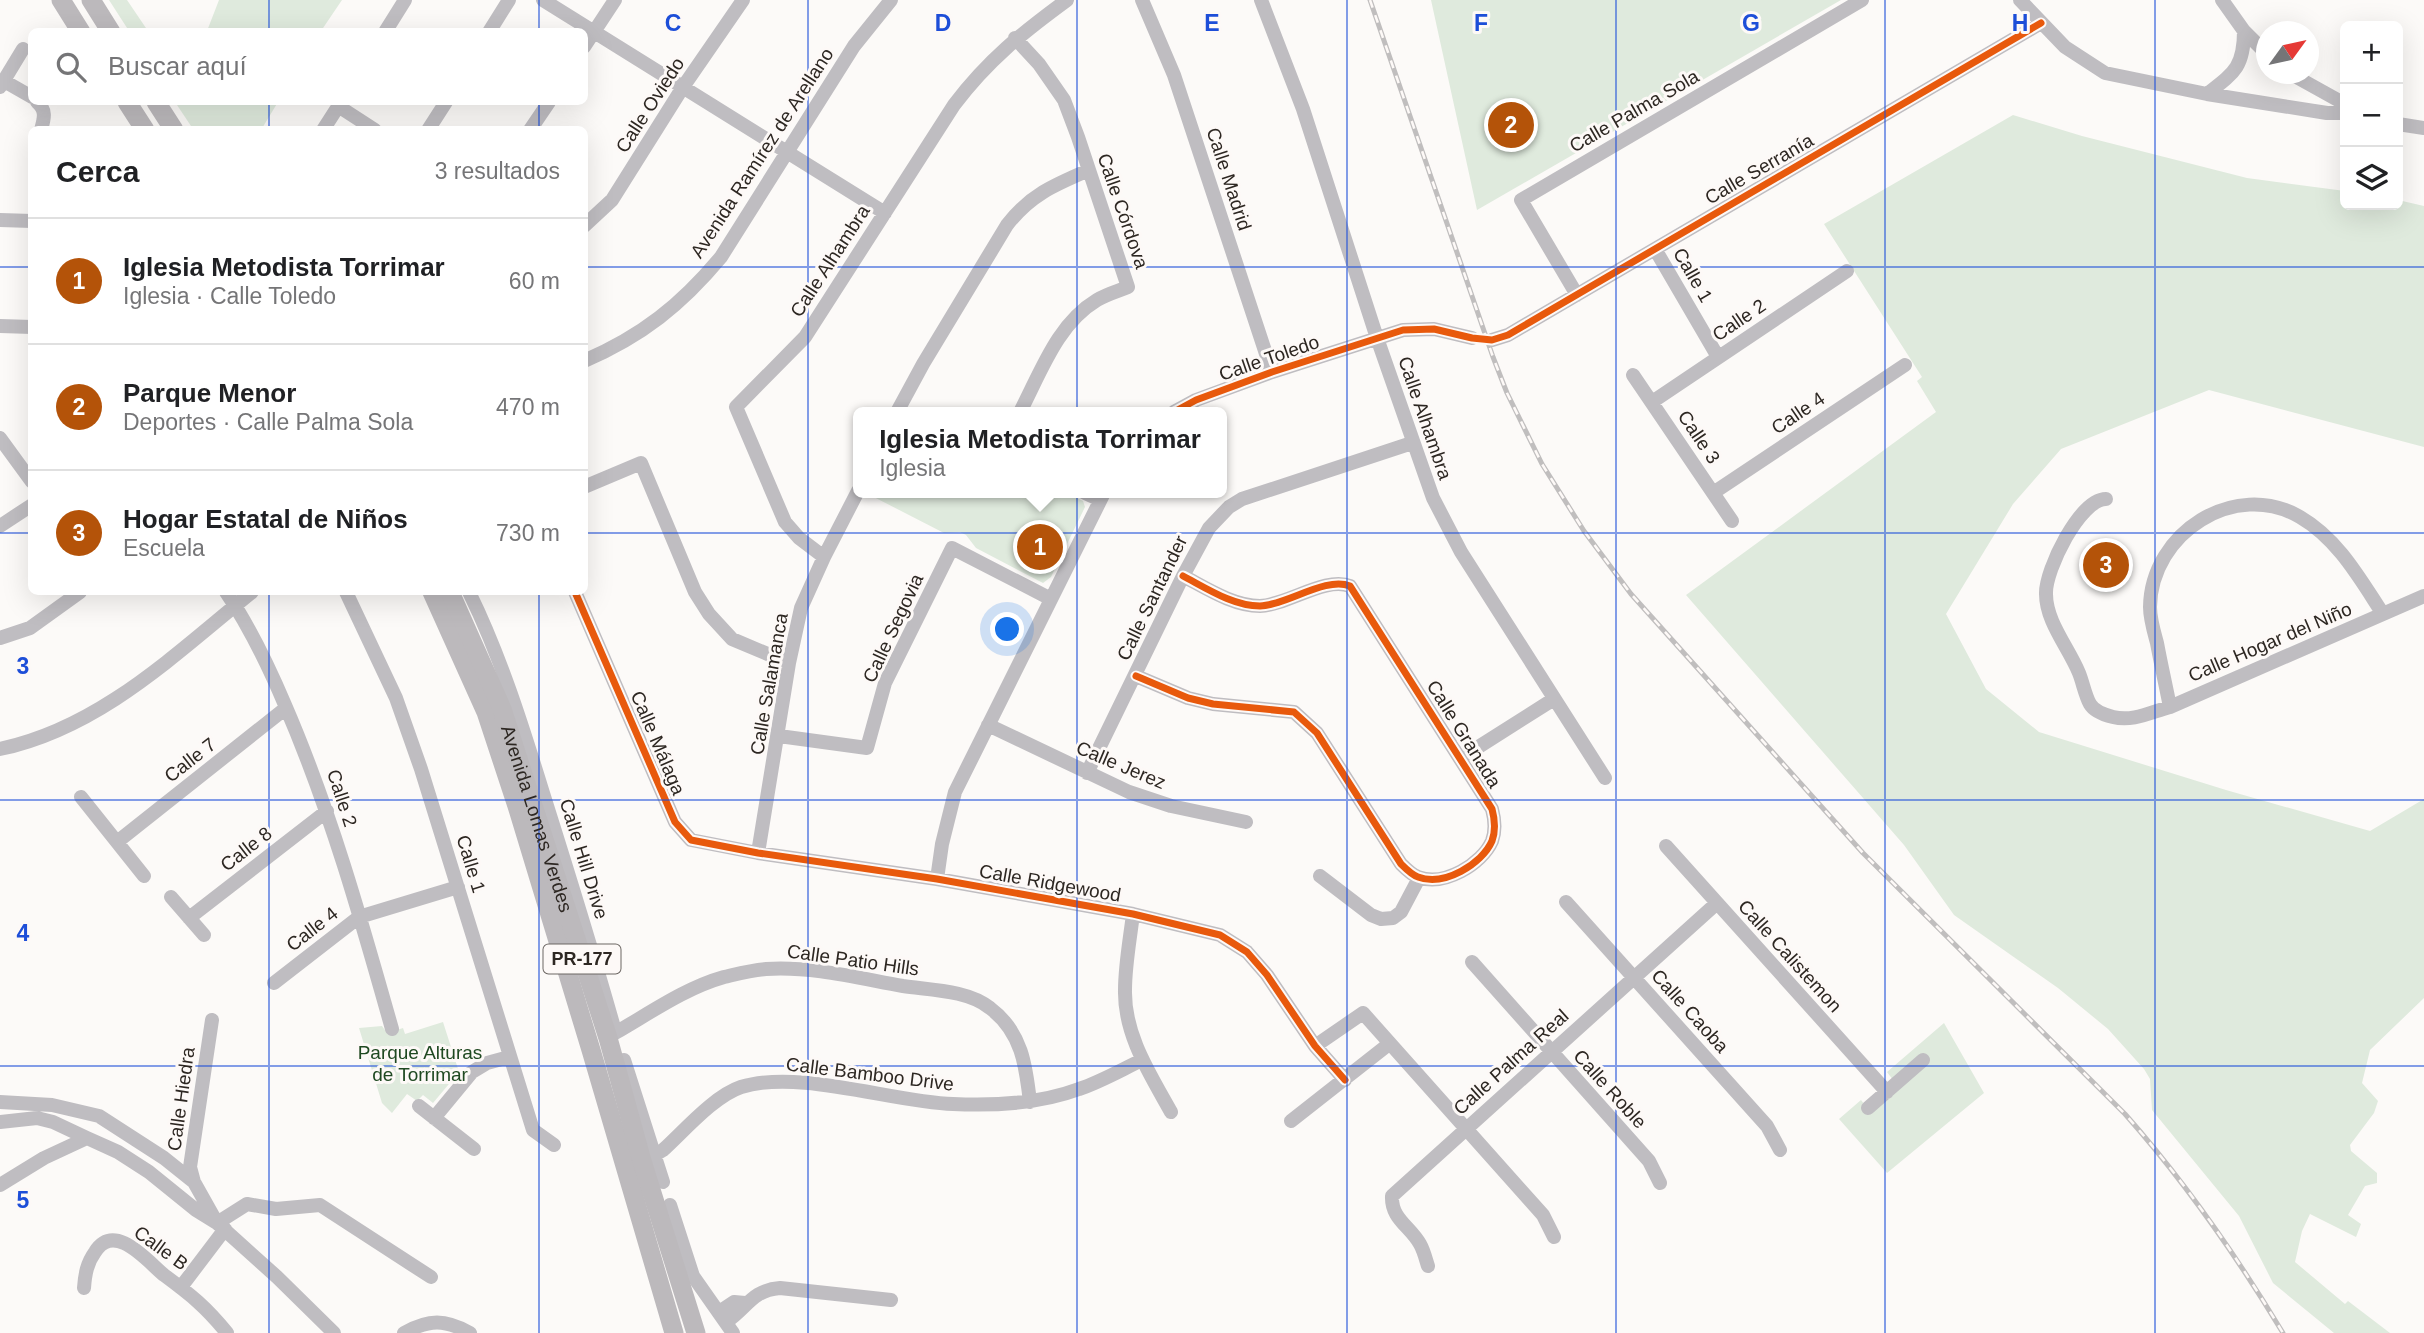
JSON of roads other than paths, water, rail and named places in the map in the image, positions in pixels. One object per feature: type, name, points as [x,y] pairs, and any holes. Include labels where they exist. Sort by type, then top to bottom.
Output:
[{"type":"highway","points":[[61,0],[78,28]]},
{"type":"highway","points":[[91,0],[108,28]]},
{"type":"highway","points":[[129,105],[143,126]]},
{"type":"highway","points":[[158,105],[171,126]]},
{"type":"highway","name":"Avenida Lomas Verdes","points":[[433,595],[486,712],[517,806],[672,1331]]},
{"type":"highway","name":"Avenida Lomas Verdes","points":[[451,595],[502,709],[608,1038],[642,1161],[696,1333]]},
{"type":"street","points":[[388,28],[405,0]]},
{"type":"street","points":[[492,28],[509,0]]},
{"type":"street","points":[[543,0],[588,28]]},
{"type":"street","points":[[588,41],[615,0]]},
{"type":"street","name":"Calle Oviedo","points":[[588,222],[611,200],[683,87],[743,0]]},
{"type":"street","name":"Avenida Ramírez de Arellano","points":[[588,359],[624,343],[647,328],[670,312],[698,285],[721,257],[854,46],[891,0]]},
{"type":"street","name":"Calle Alhambra","points":[[824,557],[799,538],[785,522],[736,407],[805,337],[954,104],[978,74],[1015,38],[1067,0]]},
{"type":"street","name":"Calle Madrid","points":[[1142,0],[1174,75],[1272,372]]},
{"type":"street","name":"Calle Alhambra","points":[[1261,0],[1303,108],[1377,338],[1433,498],[1461,552],[1605,778]]},
{"type":"street","name":"Calle Palma Sola","points":[[1577,295],[1521,200],[1862,0]]},
{"type":"street","points":[[2020,0],[2066,47],[2105,73],[2207,94],[2340,113]]},
{"type":"street","points":[[2222,0],[2256,43]]},
{"type":"street","name":"Calle Serranía","points":[[1492,340],[1508,335],[2041,23]]},
{"type":"street","points":[[588,28],[885,213]]},
{"type":"street","points":[[2207,94],[2228,78],[2241,62],[2244,31]]},
{"type":"street","name":"Calle Córdova","points":[[1015,38],[1039,64],[1064,100],[1128,287],[1098,299],[1075,317],[1056,340],[1022,407]]},
{"type":"street","points":[[23,50],[2,84],[28,95]]},
{"type":"street","points":[[2309,84],[2340,101]]},
{"type":"street","points":[[40,105],[44,109],[42,126]]},
{"type":"street","points":[[326,126],[339,105]]},
{"type":"street","points":[[341,105],[370,126]]},
{"type":"street","points":[[431,126],[444,105]]},
{"type":"street","points":[[533,126],[546,105]]},
{"type":"street","points":[[2403,125],[2424,128]]},
{"type":"street","points":[[900,407],[1007,225],[1022,207],[1041,192],[1088,170]]},
{"type":"street","points":[[0,220],[26,221]]},
{"type":"street","name":"Calle 1","points":[[1655,249],[1718,357]]},
{"type":"street","name":"Calle 2","points":[[1652,402],[1847,271]]},
{"type":"street","points":[[0,326],[28,327]]},
{"type":"street","name":"Calle Toledo","points":[[1183,407],[1272,372],[1403,330],[1426,329],[1472,338]]},
{"type":"street","name":"Calle 4","points":[[1713,493],[1905,365]]},
{"type":"street","name":"Calle 3","points":[[1633,375],[1732,521]]},
{"type":"street","points":[[0,438],[28,476]]},
{"type":"street","name":"Calle Santander","points":[[1087,773],[1183,576],[1209,528],[1229,507],[1242,499],[1412,443]]},
{"type":"street","points":[[588,485],[641,463],[695,592],[709,614],[732,639],[789,663]]},
{"type":"street","name":"Calle Salamanca","points":[[758,853],[789,663],[802,608],[854,498]]},
{"type":"street","points":[[937,879],[951,803],[1101,498]]},
{"type":"street","name":"Calle Hogar del Niño","points":[[2106,499],[2100,499],[2090,506],[2060,546],[2045,592],[2052,620],[2078,671],[2090,704],[2095,710],[2112,717],[2130,719],[2170,706],[2424,596]]},
{"type":"street","points":[[2170,706],[2151,616],[2152,594],[2158,570],[2171,547],[2185,530],[2208,517],[2253,503],[2276,507],[2299,516],[2331,542],[2347,560],[2383,614]]},
{"type":"street","points":[[0,526],[28,508]]},
{"type":"street","name":"Calle Segovia","points":[[779,736],[867,748],[885,684],[952,548],[1051,598]]},
{"type":"street","name":"Calle Granada","points":[[1183,576],[1246,605],[1261,606],[1332,584],[1350,586],[1493,808],[1493,838],[1480,858],[1455,874],[1435,880],[1419,878]]},
{"type":"street","points":[[0,638],[30,628],[76,595]]},
{"type":"street","name":"Calle 2","points":[[228,595],[262,654],[308,757],[327,811],[392,1029]]},
{"type":"street","points":[[0,749],[47,735],[92,715],[132,688],[248,595]]},
{"type":"street","name":"Calle 1","points":[[347,595],[396,698],[421,769],[533,1130],[554,1145]]},
{"type":"street","name":"Calle Hill Drive","points":[[470,595],[526,740],[663,1182]]},
{"type":"street","name":"Calle Málaga","points":[[576,595],[675,822],[691,840],[758,853]]},
{"type":"street","points":[[1136,676],[1188,698],[1213,704],[1294,712],[1317,733],[1401,864],[1419,878],[1401,912],[1393,918],[1381,919],[1371,915],[1320,876]]},
{"type":"street","points":[[1461,758],[1554,699]]},
{"type":"street","name":"Calle 7","points":[[117,842],[286,708]]},
{"type":"street","name":"Calle Jerez","points":[[988,725],[1129,792],[1171,806],[1246,822]]},
{"type":"street","points":[[81,797],[144,876]]},
{"type":"street","name":"Calle 8","points":[[189,918],[327,811]]},
{"type":"street","name":"Calle Calistemon","points":[[1666,846],[1886,1092]]},
{"type":"street","name":"Calle Ridgewood","points":[[758,853],[937,879],[1133,914],[1220,935],[1247,952],[1315,1046],[1345,1080]]},
{"type":"street","name":"Calle 4","points":[[274,983],[359,918],[458,887]]},
{"type":"street","points":[[171,897],[204,935]]},
{"type":"street","name":"Calle Caoba","points":[[1566,902],[1767,1126],[1780,1150]]},
{"type":"street","name":"Calle Palma Real","points":[[1428,1266],[1420,1244],[1394,1214],[1392,1196],[1717,903]]},
{"type":"street","points":[[1133,914],[1125,992],[1131,1029],[1142,1060],[1171,1112]]},
{"type":"street","name":"Calle Roble","points":[[1472,962],[1649,1161],[1660,1182]]},
{"type":"street","name":"Calle Patio Hills","points":[[615,1033],[695,987],[724,977],[765,969],[811,970],[964,996],[989,1006],[1006,1023],[1020,1045],[1025,1059],[1030,1102]]},
{"type":"street","points":[[1315,1046],[1363,1013],[1543,1215],[1554,1237]]},
{"type":"street","name":"Calle Hiedra","points":[[194,1182],[190,1167],[212,1020]]},
{"type":"street","points":[[1291,1121],[1389,1044]]},
{"type":"street","points":[[434,1118],[472,1072],[487,1063],[509,1057]]},
{"type":"street","name":"Calle Bamboo Drive","points":[[653,1156],[720,1100],[740,1087],[768,1083],[802,1083],[951,1104],[1030,1102],[1079,1089],[1142,1060]]},
{"type":"street","points":[[1868,1108],[1923,1060]]},
{"type":"street","points":[[0,1102],[51,1105],[99,1116],[164,1158],[194,1182],[221,1226]]},
{"type":"street","points":[[419,1106],[474,1149]]},
{"type":"street","points":[[0,1122],[37,1118],[53,1122],[118,1152],[149,1171],[196,1210],[221,1226],[334,1333]]},
{"type":"street","points":[[0,1185],[44,1158],[87,1138]]},
{"type":"street","points":[[181,1287],[221,1226],[247,1204],[276,1209],[320,1205],[431,1277]]},
{"type":"street","points":[[670,1205],[693,1276],[726,1323],[742,1312],[745,1303],[765,1289],[780,1288],[891,1300]]},
{"type":"street","name":"Calle B","points":[[84,1287],[87,1265],[95,1252],[100,1245],[114,1240],[131,1246],[195,1297],[228,1333]]},
{"type":"street","points":[[404,1333],[449,1324],[470,1333]]},
{"type":"railway","points":[[1370,0],[1507,393],[1542,464],[1584,531],[1631,594],[1863,853],[2125,1114],[2169,1166],[2209,1220],[2283,1333]]},
{"type":"place","name":"Parque Menor","points":[[1511,125]]},
{"type":"place","name":"Iglesia Metodista Torrimar","points":[[1040,547]]},
{"type":"place","name":"Hogar Estatal de Niños","points":[[2106,565]]},
{"type":"park label","name":"Parque Alturas de Torrimar","points":[[420,1063]]}]
